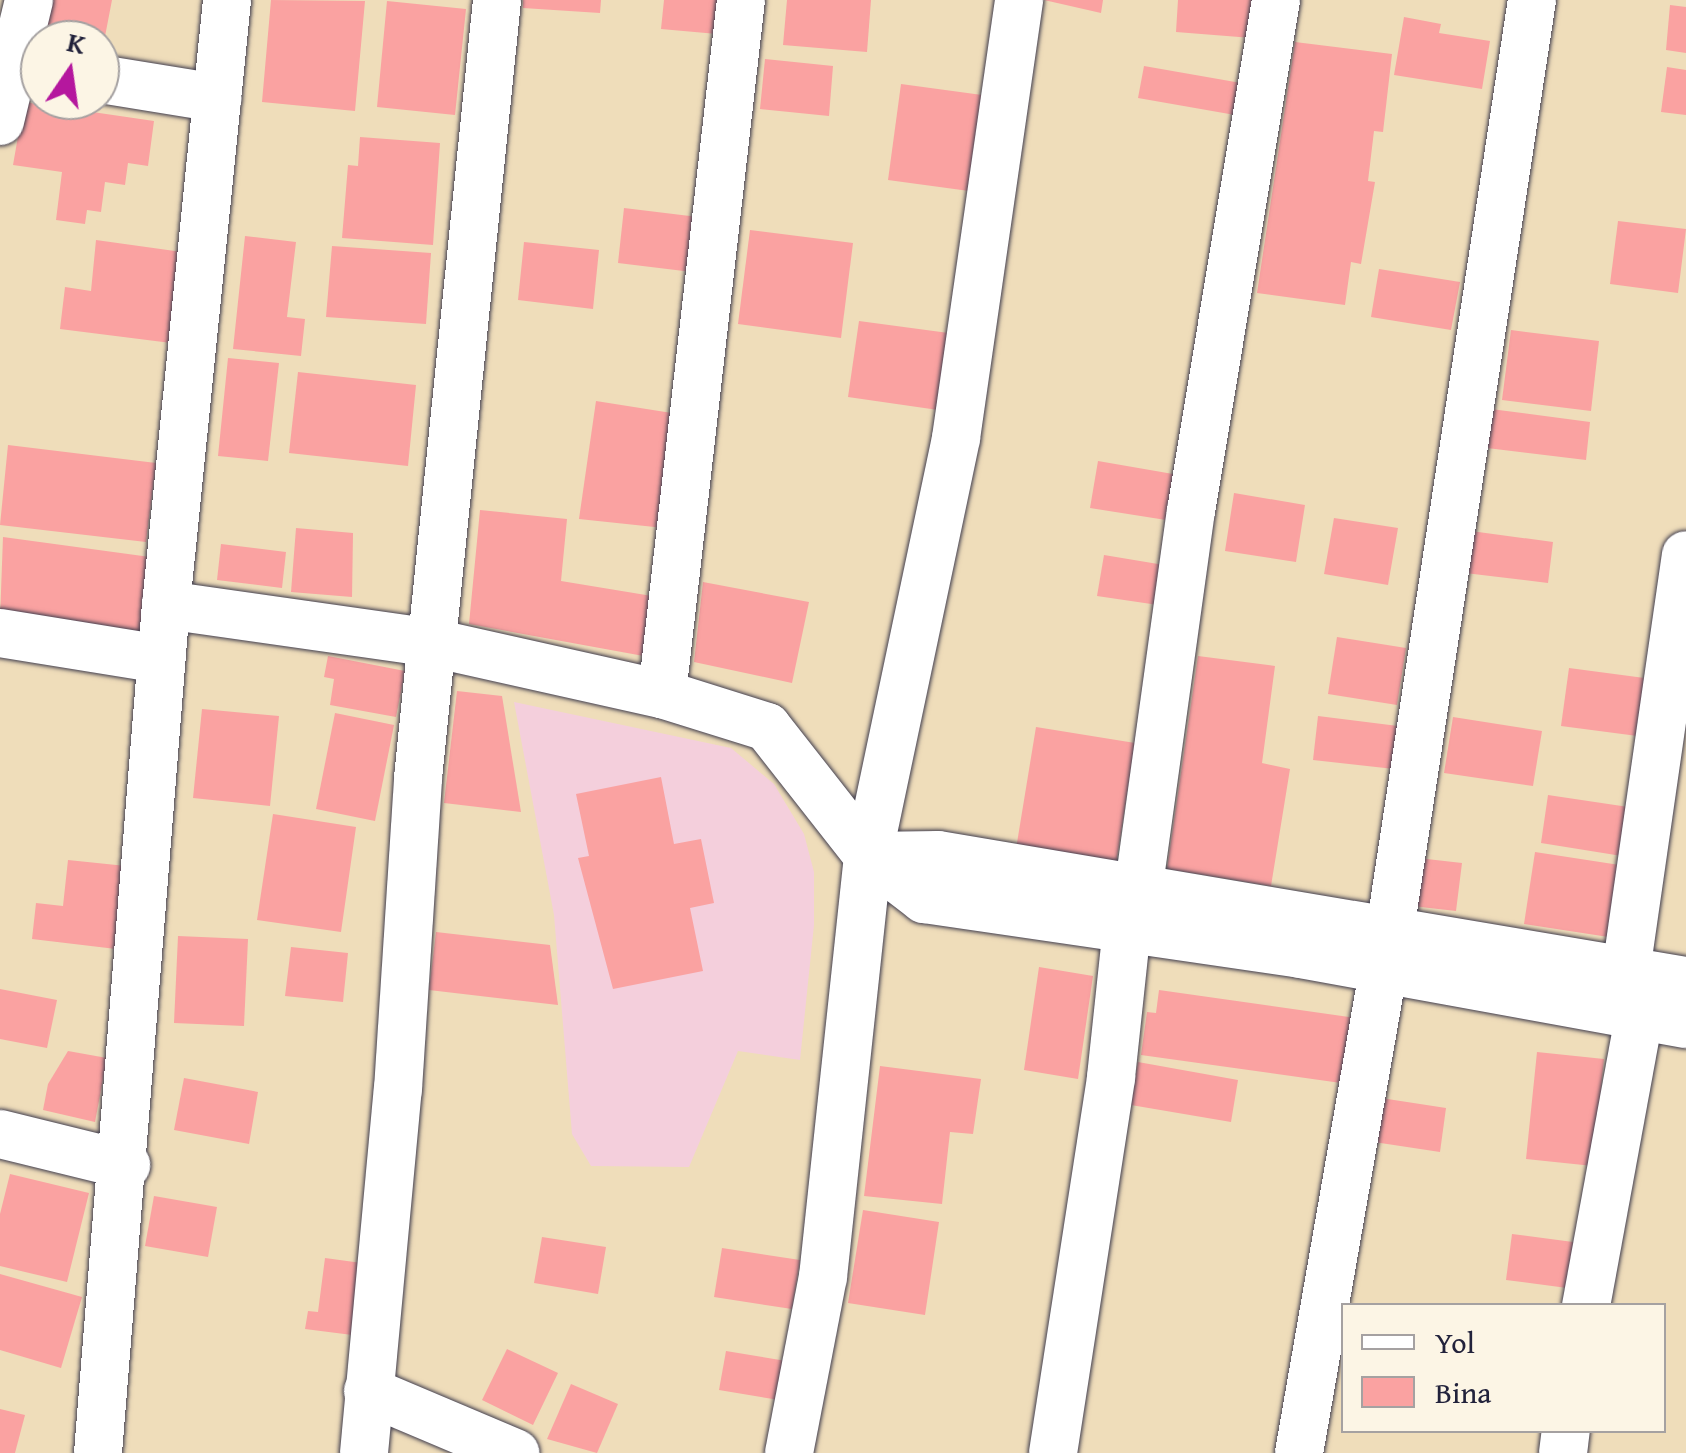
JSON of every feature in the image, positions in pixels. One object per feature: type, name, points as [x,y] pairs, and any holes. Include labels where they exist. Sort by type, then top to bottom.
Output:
[{"type":"street","points":[[0,120],[18,62],[29,0]]},
{"type":"street","points":[[98,1453],[126,1166],[161,659],[228,0]]},
{"type":"street","points":[[364,1453],[433,643],[497,0]]},
{"type":"street","points":[[662,694],[742,0]]},
{"type":"street","points":[[789,1453],[823,1278],[868,856],[956,438],[1020,0]]},
{"type":"street","points":[[1053,1453],[1191,512],[1276,0]]},
{"type":"street","points":[[1298,1453],[1386,950],[1532,0]]},
{"type":"street","points":[[120,82],[216,98]]},
{"type":"street","points":[[1626,971],[1686,555]]},
{"type":"street","points":[[166,605],[433,643],[662,694],[767,727],[868,856]]},
{"type":"street","points":[[0,633],[161,659]]},
{"type":"street","points":[[868,856],[938,855],[1132,910],[1386,950],[1626,971],[1686,981]]},
{"type":"street","points":[[1386,950],[1639,1016],[1686,1024]]},
{"type":"street","points":[[1587,1303],[1639,1016]]},
{"type":"street","points":[[0,1134],[126,1166]]},
{"type":"street","points":[[368,1390],[514,1453]]},
{"type":"shaded area","points":[[514,702],[731,748],[774,784],[804,834],[814,872],[814,925],[800,1060],[738,1051],[689,1167],[591,1166],[572,1134],[554,915]]},
{"type":"building","points":[[50,0],[112,0],[108,20],[46,20]]},
{"type":"building","points":[[271,0],[365,1],[355,111],[262,102]]},
{"type":"building","points":[[523,0],[601,0],[600,13],[523,8]]},
{"type":"building","points":[[664,0],[720,0],[717,34],[661,29]]},
{"type":"building","points":[[787,0],[871,0],[867,52],[783,45]]},
{"type":"building","points":[[1044,0],[1103,0],[1101,13]]},
{"type":"building","points":[[1178,0],[1256,0],[1252,38],[1176,32]]},
{"type":"building","points":[[387,1],[466,9],[455,115],[377,107]]},
{"type":"building","points":[[1670,5],[1686,7],[1686,53],[1666,50]]},
{"type":"building","points":[[1404,17],[1441,24],[1439,33],[1490,41],[1482,89],[1394,75]]},
{"type":"building","points":[[1295,42],[1392,54],[1383,132],[1374,131],[1368,181],[1375,182],[1361,264],[1351,262],[1345,305],[1257,293]]},
{"type":"building","points":[[765,59],[833,66],[829,116],[760,109]]},
{"type":"building","points":[[1144,66],[1241,83],[1235,115],[1138,98]]},
{"type":"building","points":[[1667,67],[1686,70],[1686,115],[1661,112]]},
{"type":"building","points":[[901,84],[982,95],[969,191],[888,180]]},
{"type":"building","points":[[120,116],[154,121],[148,166],[128,163],[125,185],[105,182],[101,212],[87,210],[85,224],[56,220],[62,172],[13,165],[21,120],[120,120]]},
{"type":"building","points":[[360,137],[440,143],[433,245],[342,238],[348,165],[358,166]]},
{"type":"building","points":[[624,208],[698,217],[692,272],[618,263]]},
{"type":"building","points":[[1618,221],[1686,229],[1678,293],[1610,284]]},
{"type":"building","points":[[750,230],[853,243],[841,338],[738,324]]},
{"type":"building","points":[[245,236],[296,242],[287,317],[305,319],[301,356],[233,349]]},
{"type":"building","points":[[96,240],[182,252],[171,343],[60,329],[65,287],[91,291]]},
{"type":"building","points":[[524,242],[599,250],[593,309],[518,300]]},
{"type":"building","points":[[332,246],[431,253],[426,324],[326,317]]},
{"type":"building","points":[[1379,269],[1460,282],[1451,330],[1371,317]]},
{"type":"building","points":[[859,321],[956,334],[945,411],[848,397]]},
{"type":"building","points":[[1511,330],[1599,341],[1591,411],[1502,400]]},
{"type":"building","points":[[228,358],[279,363],[268,461],[218,456]]},
{"type":"building","points":[[298,372],[416,385],[408,466],[289,453]]},
{"type":"building","points":[[596,401],[678,414],[664,528],[579,519]]},
{"type":"building","points":[[1491,409],[1590,422],[1586,460],[1487,448]]},
{"type":"building","points":[[8,445],[156,463],[146,542],[0,525]]},
{"type":"building","points":[[1098,461],[1173,474],[1166,520],[1090,508]]},
{"type":"building","points":[[1234,493],[1305,505],[1296,562],[1225,551]]},
{"type":"building","points":[[480,510],[567,519],[561,581],[658,597],[649,657],[469,624]]},
{"type":"building","points":[[1334,518],[1398,528],[1388,585],[1324,574]]},
{"type":"building","points":[[296,528],[353,533],[352,597],[291,592]]},
{"type":"building","points":[[1471,531],[1553,542],[1548,583],[1465,573]]},
{"type":"building","points":[[3,537],[150,557],[140,638],[0,619]]},
{"type":"building","points":[[221,544],[286,552],[282,588],[217,580]]},
{"type":"building","points":[[1104,555],[1164,565],[1158,605],[1097,596]]},
{"type":"building","points":[[703,582],[809,602],[792,683],[694,662]]},
{"type":"building","points":[[1337,637],[1406,648],[1397,705],[1328,694]]},
{"type":"building","points":[[328,656],[405,671],[396,717],[330,705],[334,679],[324,677]]},
{"type":"building","points":[[1198,656],[1275,666],[1262,763],[1290,769],[1271,886],[1167,869]]},
{"type":"building","points":[[1569,668],[1652,679],[1645,737],[1561,726]]},
{"type":"building","points":[[457,691],[502,696],[521,812],[444,803]]},
{"type":"building","points":[[202,709],[279,716],[270,806],[193,798]]},
{"type":"building","points":[[335,713],[394,725],[375,821],[316,809]]},
{"type":"building","points":[[1318,716],[1398,726],[1394,769],[1313,760]]},
{"type":"building","points":[[1453,717],[1542,731],[1533,786],[1444,773]]},
{"type":"building","points":[[1036,727],[1135,743],[1116,864],[1016,849]]},
{"type":"building","points":[[661,777],[674,844],[701,839],[714,903],[690,908],[703,971],[613,989],[578,858],[589,856],[576,794]]},
{"type":"building","points":[[1548,795],[1635,808],[1628,857],[1541,843]]},
{"type":"building","points":[[273,814],[356,827],[341,932],[257,920]]},
{"type":"building","points":[[1535,852],[1626,866],[1615,938],[1524,924]]},
{"type":"building","points":[[1418,858],[1462,863],[1456,911],[1412,906]]},
{"type":"building","points":[[68,860],[126,866],[116,949],[32,939],[36,903],[63,906]]},
{"type":"building","points":[[436,932],[550,945],[558,1005],[429,990]]},
{"type":"building","points":[[178,936],[248,939],[244,1026],[174,1023]]},
{"type":"building","points":[[291,947],[348,953],[343,1002],[285,996]]},
{"type":"building","points":[[1039,967],[1093,976],[1078,1079],[1024,1070]]},
{"type":"building","points":[[0,989],[57,1000],[47,1048],[0,1039]]},
{"type":"building","points":[[1159,990],[1363,1019],[1355,1085],[1141,1055],[1147,1012],[1156,1013]]},
{"type":"building","points":[[68,1051],[107,1058],[95,1122],[43,1110],[48,1084]]},
{"type":"building","points":[[1537,1052],[1604,1059],[1593,1166],[1526,1159]]},
{"type":"building","points":[[1138,1062],[1238,1080],[1231,1122],[1131,1105]]},
{"type":"building","points":[[880,1066],[981,1079],[973,1134],[950,1132],[942,1204],[864,1196]]},
{"type":"building","points":[[184,1078],[258,1092],[249,1144],[174,1130]]},
{"type":"building","points":[[1381,1098],[1446,1108],[1440,1152],[1374,1142]]},
{"type":"building","points":[[10,1174],[89,1193],[67,1282],[0,1266],[0,1214]]},
{"type":"building","points":[[154,1196],[217,1207],[208,1257],[145,1246]]},
{"type":"building","points":[[863,1210],[939,1222],[925,1315],[848,1303]]},
{"type":"building","points":[[1512,1234],[1573,1242],[1567,1288],[1506,1280]]},
{"type":"building","points":[[542,1237],[606,1247],[598,1294],[534,1283]]},
{"type":"building","points":[[722,1248],[800,1260],[792,1309],[714,1297]]},
{"type":"building","points":[[325,1258],[369,1264],[360,1336],[305,1329],[308,1311],[318,1312]]},
{"type":"building","points":[[0,1274],[82,1297],[61,1368],[0,1350]]},
{"type":"building","points":[[507,1349],[558,1373],[533,1425],[482,1400]]},
{"type":"building","points":[[726,1351],[786,1361],[779,1400],[719,1390]]},
{"type":"building","points":[[571,1384],[618,1404],[597,1453],[547,1439]]},
{"type":"building","points":[[0,1409],[25,1415],[15,1453],[0,1453]]}]
